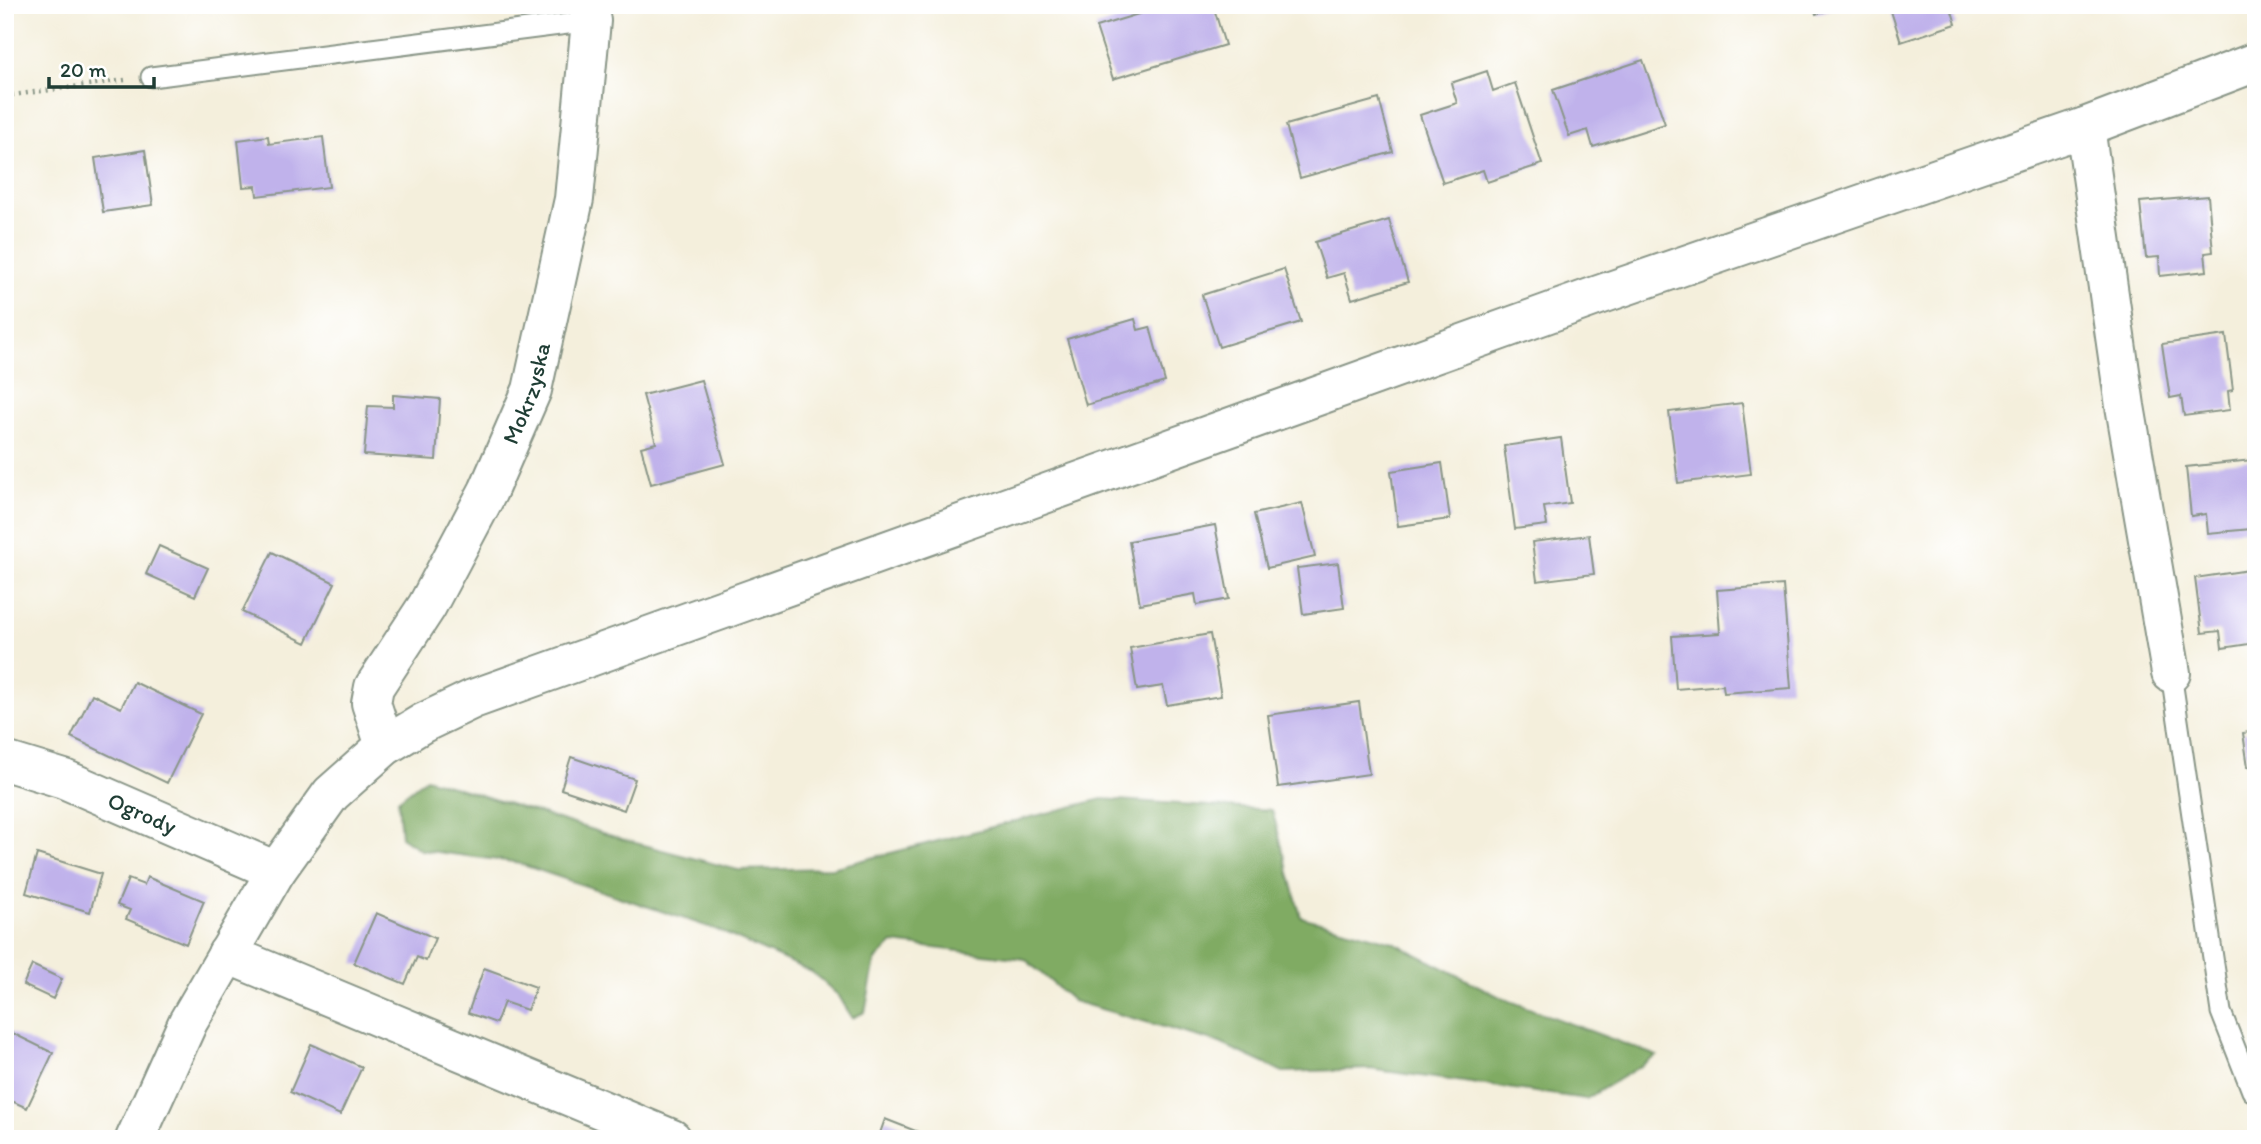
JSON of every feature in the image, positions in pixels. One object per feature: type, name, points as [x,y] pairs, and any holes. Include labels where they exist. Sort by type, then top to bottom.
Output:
[{"type":"street","name":"Mokrzyska","points":[[385,746],[371,703],[374,687],[427,606],[482,503],[532,390],[574,199],[590,13]]},
{"type":"street","points":[[135,1139],[188,1021],[276,871],[331,794],[385,746],[423,723],[473,699],[1596,296],[2085,127],[2256,62]]},
{"type":"street","points":[[2085,127],[2124,406],[2171,673]]},
{"type":"street","name":"Ogrody","points":[[5,761],[64,779],[276,871]]},
{"type":"street","points":[[227,954],[672,1139]]},
{"type":"lane","points":[[150,77],[590,13]]},
{"type":"lane","points":[[2171,673],[2221,1012],[2252,1091]]},
{"type":"path","points":[[5,96],[150,77]]},
{"type":"green space","points":[[426,778],[628,841],[738,870],[832,868],[1102,799],[1272,810],[1301,917],[1393,942],[1502,998],[1657,1056],[1586,1099],[1370,1069],[1283,1072],[1220,1043],[1073,1001],[1025,959],[893,943],[875,961],[865,1012],[852,1018],[839,996],[812,972],[715,929],[514,862],[421,850],[401,837],[398,800]]},
{"type":"building","points":[[1168,5],[1213,5],[1225,45],[1113,79],[1096,27]]},
{"type":"building","points":[[1813,5],[1841,5],[1841,6],[1816,14]]},
{"type":"building","points":[[1889,5],[1950,5],[1956,24],[1901,42]]},
{"type":"building","points":[[1643,60],[1665,124],[1593,147],[1588,130],[1569,136],[1553,90]]},
{"type":"building","points":[[1487,71],[1493,91],[1515,83],[1542,164],[1487,182],[1483,170],[1443,183],[1420,115],[1457,103],[1451,83]]},
{"type":"building","points":[[1379,99],[1393,152],[1300,178],[1286,125]]},
{"type":"building","points":[[268,136],[269,144],[323,137],[329,187],[257,196],[256,186],[243,187],[238,140]]},
{"type":"building","points":[[145,150],[153,205],[103,212],[95,158]]},
{"type":"building","points":[[2208,196],[2213,252],[2205,253],[2207,271],[2160,276],[2159,257],[2146,258],[2140,202]]},
{"type":"building","points":[[1389,220],[1408,282],[1352,299],[1344,273],[1327,278],[1315,242]]},
{"type":"building","points":[[1284,269],[1301,322],[1219,347],[1202,295]]},
{"type":"building","points":[[1135,319],[1138,330],[1150,327],[1165,382],[1086,405],[1067,339]]},
{"type":"building","points":[[2226,335],[2233,390],[2228,391],[2230,410],[2184,416],[2181,396],[2170,398],[2162,344]]},
{"type":"building","points":[[701,380],[725,464],[651,484],[641,447],[656,443],[643,395]]},
{"type":"building","points":[[393,395],[440,399],[436,460],[364,455],[368,406],[393,407]]},
{"type":"building","points":[[1742,403],[1751,474],[1678,483],[1669,412]]},
{"type":"building","points":[[1561,438],[1570,503],[1544,507],[1547,525],[1515,529],[1504,446]]},
{"type":"building","points":[[2252,460],[2256,512],[2249,513],[2251,529],[2208,533],[2206,514],[2191,516],[2186,467]]},
{"type":"building","points":[[1442,463],[1450,519],[1398,526],[1391,471]]},
{"type":"building","points":[[1302,503],[1315,557],[1267,568],[1254,514]]},
{"type":"building","points":[[1215,525],[1229,599],[1197,605],[1195,594],[1140,604],[1129,541]]},
{"type":"building","points":[[1589,535],[1594,574],[1537,581],[1532,542]]},
{"type":"building","points":[[159,546],[208,568],[195,596],[146,574]]},
{"type":"building","points":[[272,552],[335,583],[306,643],[242,612]]},
{"type":"building","points":[[1338,563],[1344,608],[1303,614],[1297,568]]},
{"type":"building","points":[[2256,569],[2256,643],[2222,648],[2220,631],[2202,633],[2195,578]]},
{"type":"building","points":[[1783,585],[1791,688],[1724,693],[1723,685],[1676,689],[1672,636],[1720,633],[1717,590]]},
{"type":"building","points":[[1210,634],[1221,696],[1167,705],[1163,686],[1137,690],[1130,648]]},
{"type":"building","points":[[134,682],[201,714],[167,783],[71,737],[92,694],[121,708]]},
{"type":"building","points":[[1359,702],[1369,774],[1278,787],[1268,715]]},
{"type":"building","points":[[2256,731],[2256,766],[2248,767],[2243,733]]},
{"type":"building","points":[[571,757],[635,779],[624,810],[561,789]]},
{"type":"building","points":[[37,854],[101,874],[90,912],[26,893]]},
{"type":"building","points":[[147,877],[204,901],[186,944],[126,919],[130,910],[117,905],[128,879],[144,885]]},
{"type":"building","points":[[376,913],[435,938],[426,961],[417,957],[405,984],[354,963]]},
{"type":"building","points":[[32,965],[62,979],[53,999],[23,985]]},
{"type":"building","points":[[484,968],[536,987],[527,1010],[504,1002],[496,1023],[468,1013]]},
{"type":"building","points":[[10,1032],[53,1053],[27,1108],[5,1098],[5,1042]]},
{"type":"building","points":[[311,1044],[362,1067],[340,1115],[290,1092]]},
{"type":"building","points":[[885,1119],[936,1139],[878,1139]]}]
